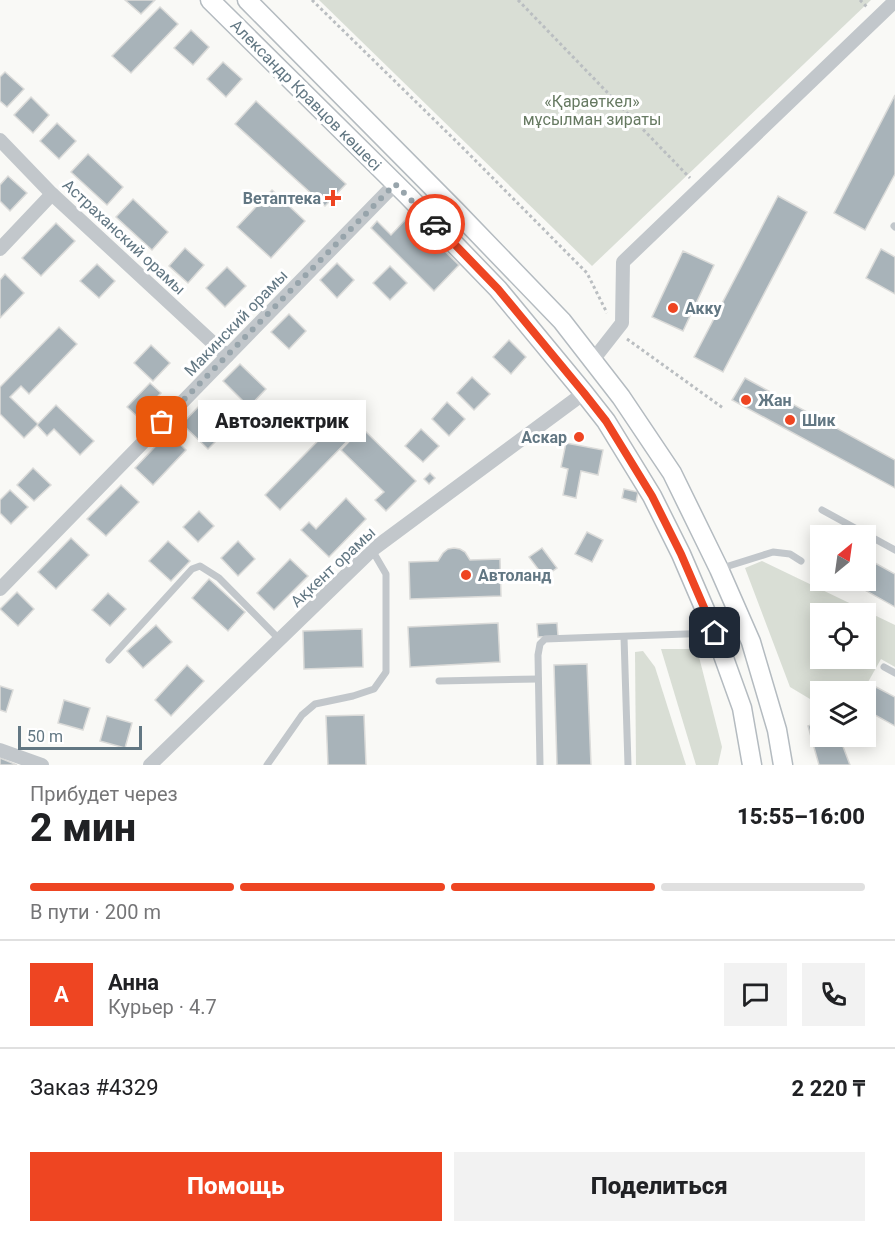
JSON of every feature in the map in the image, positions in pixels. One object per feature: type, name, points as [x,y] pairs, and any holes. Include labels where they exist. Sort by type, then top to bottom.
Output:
[{"type":"main road","name":"Александр Кравцов көшесі","points":[[210,0],[498,289],[606,421],[652,496],[681,554],[715,633],[742,708],[752,765]]},
{"type":"main road","name":"Александр Кравцов көшесі","points":[[247,0],[562,321],[621,397],[672,473],[719,569],[751,642],[777,730],[783,765]]},
{"type":"street","points":[[593,360],[622,323],[623,262],[895,1]]},
{"type":"street","name":"Астраханский орамы","points":[[0,140],[52,194],[227,356]]},
{"type":"street","name":"Макинский орамы","points":[[0,589],[395,184]]},
{"type":"street","points":[[0,249],[52,194]]},
{"type":"street","name":"Ақкент орамы","points":[[150,765],[372,550],[584,393]]},
{"type":"street","points":[[0,750],[42,765]]},
{"type":"lane","points":[[822,510],[895,550]]},
{"type":"lane","points":[[267,765],[302,715],[315,704],[353,696],[374,688],[386,672],[386,574],[372,550]]},
{"type":"lane","points":[[719,569],[773,552],[789,554],[801,561]]},
{"type":"lane","points":[[109,660],[192,569],[200,566],[219,578],[280,640]]},
{"type":"lane","points":[[540,765],[538,655],[540,644],[545,639],[715,633]]},
{"type":"lane","points":[[624,637],[628,765]]},
{"type":"lane","points":[[884,667],[895,673]]},
{"type":"lane","points":[[439,681],[538,679]]},
{"type":"path","points":[[312,0],[587,273],[616,331],[723,408]]},
{"type":"path","points":[[518,0],[700,189]]},
{"type":"green space","name":"«Қараөткел» мұсылман зираты","points":[[319,0],[871,0],[592,266]]},
{"type":"green space","points":[[762,561],[810,584],[810,591],[824,591],[849,603],[810,603],[810,669],[875,669],[869,681],[810,681],[810,699],[790,687],[745,568]]},
{"type":"green space","points":[[876,616],[895,625],[895,667],[881,659],[876,668]]},
{"type":"green space","points":[[661,649],[697,649],[722,747],[718,765],[696,765]]},
{"type":"green space","points":[[643,651],[655,667],[686,765],[636,765],[635,652]]},
{"type":"building","points":[[125,0],[155,0],[141,14]]},
{"type":"building","points":[[160,7],[178,24],[131,73],[112,56]]},
{"type":"building","points":[[191,30],[209,47],[193,65],[174,48]]},
{"type":"building","points":[[223,62],[242,79],[226,97],[207,79]]},
{"type":"building","points":[[5,72],[24,89],[7,107],[0,101],[0,77]]},
{"type":"building","points":[[895,95],[895,174],[865,230],[834,213]]},
{"type":"building","points":[[31,97],[49,115],[33,133],[14,115]]},
{"type":"building","points":[[256,101],[346,184],[325,206],[235,124]]},
{"type":"building","points":[[57,123],[76,141],[59,159],[40,141]]},
{"type":"building","points":[[88,154],[123,187],[107,205],[71,172]]},
{"type":"building","points":[[8,176],[27,193],[10,211],[0,201],[0,185]]},
{"type":"building","points":[[272,190],[305,221],[271,258],[237,227]]},
{"type":"building","points":[[778,196],[807,212],[723,372],[694,357]]},
{"type":"building","points":[[133,199],[168,232],[152,250],[116,217]]},
{"type":"building","points":[[409,216],[459,265],[434,291],[371,228],[377,221],[391,235]]},
{"type":"building","points":[[56,223],[75,241],[41,276],[22,258]]},
{"type":"building","points":[[185,248],[204,265],[188,283],[169,266]]},
{"type":"building","points":[[881,249],[895,257],[895,294],[866,278]]},
{"type":"building","points":[[683,251],[714,265],[683,331],[652,317]]},
{"type":"building","points":[[337,263],[354,280],[337,298],[320,280]]},
{"type":"building","points":[[97,264],[115,281],[99,298],[80,281]]},
{"type":"building","points":[[390,266],[407,283],[390,300],[373,283]]},
{"type":"building","points":[[227,267],[246,286],[225,307],[206,288]]},
{"type":"building","points":[[5,274],[24,293],[0,318],[0,280]]},
{"type":"building","points":[[289,314],[306,331],[289,349],[271,332]]},
{"type":"building","points":[[59,327],[77,344],[29,394],[21,386],[10,397],[38,424],[56,405],[94,441],[80,455],[54,429],[47,436],[37,425],[24,438],[0,414],[0,387]]},
{"type":"building","points":[[509,340],[526,357],[511,374],[493,357]]},
{"type":"building","points":[[151,345],[170,363],[153,381],[134,363]]},
{"type":"building","points":[[240,364],[266,389],[249,407],[223,381]]},
{"type":"building","points":[[472,377],[490,394],[474,410],[457,393]]},
{"type":"building","points":[[745,378],[895,460],[895,488],[732,400]]},
{"type":"building","points":[[150,383],[161,393],[138,417],[127,407]]},
{"type":"building","points":[[447,402],[465,419],[449,436],[432,419]]},
{"type":"building","points":[[199,406],[225,432],[208,449],[182,424]]},
{"type":"building","points":[[347,411],[362,426],[280,510],[265,495]]},
{"type":"building","points":[[362,428],[416,481],[386,511],[375,500],[384,492],[341,450]]},
{"type":"building","points":[[421,429],[439,446],[423,462],[405,446]]},
{"type":"building","points":[[168,433],[186,450],[153,485],[135,468]]},
{"type":"building","points":[[566,443],[603,450],[598,475],[581,471],[576,498],[563,495],[568,469],[561,467]]},
{"type":"building","points":[[33,468],[51,485],[34,501],[17,485]]},
{"type":"building","points":[[430,473],[435,478],[429,484],[424,479]]},
{"type":"building","points":[[121,485],[139,502],[106,536],[87,519]]},
{"type":"building","points":[[624,489],[638,492],[636,502],[622,498]]},
{"type":"building","points":[[10,490],[28,507],[11,524],[0,513],[0,500]]},
{"type":"building","points":[[346,498],[366,519],[329,557],[301,530],[309,522],[316,529]]},
{"type":"building","points":[[199,511],[214,526],[198,542],[183,527]]},
{"type":"building","points":[[587,532],[603,540],[592,562],[575,554]]},
{"type":"building","points":[[71,538],[89,555],[56,589],[38,572]]},
{"type":"building","points":[[168,541],[190,561],[171,581],[149,561]]},
{"type":"building","points":[[238,541],[255,559],[238,576],[221,558]]},
{"type":"building","points":[[454,548],[465,552],[470,560],[500,559],[501,596],[410,599],[409,562],[438,561],[443,553]]},
{"type":"building","points":[[542,548],[557,568],[544,577],[529,557]]},
{"type":"building","points":[[290,559],[308,576],[274,610],[257,593]]},
{"type":"building","points":[[876,564],[895,574],[895,607],[867,591],[876,591]]},
{"type":"building","points":[[209,579],[245,612],[228,631],[192,598]]},
{"type":"building","points":[[17,592],[34,609],[18,626],[0,609]]},
{"type":"building","points":[[108,593],[126,609],[110,626],[92,610]]},
{"type":"building","points":[[498,623],[500,662],[410,667],[408,627]]},
{"type":"building","points":[[557,623],[558,636],[538,637],[537,624]]},
{"type":"building","points":[[156,625],[172,642],[143,668],[127,651]]},
{"type":"building","points":[[362,629],[363,667],[304,669],[303,631]]},
{"type":"building","points":[[587,664],[591,765],[557,765],[554,665]]},
{"type":"building","points":[[187,665],[204,681],[171,716],[155,700]]},
{"type":"building","points":[[0,686],[13,690],[6,712],[0,710]]},
{"type":"building","points":[[876,687],[895,697],[895,726],[876,716]]},
{"type":"building","points":[[64,700],[90,708],[83,730],[58,723]]},
{"type":"building","points":[[364,715],[366,765],[328,765],[326,716]]},
{"type":"building","points":[[107,716],[132,723],[125,748],[100,741]]},
{"type":"building","points":[[814,747],[843,747],[850,765],[819,765]]},
{"type":"building","points":[[0,758],[17,765],[0,765]]},
{"type":"way so far","points":[[162,422],[395,184],[435,224]]},
{"type":"place","name":"Ветаптека","points":[[333,198]]},
{"type":"place","name":"Акку","points":[[673,308]]},
{"type":"place","name":"Жан","points":[[746,400]]},
{"type":"place","name":"Шик","points":[[790,420]]},
{"type":"place","name":"Автоэлектрик","points":[[162,422]]},
{"type":"place","name":"Аскар","points":[[579,437]]},
{"type":"place","name":"Автоланд","points":[[466,575]]},
{"type":"route","points":[[435,224],[498,289],[606,421],[652,496],[681,554],[715,633]]}]
